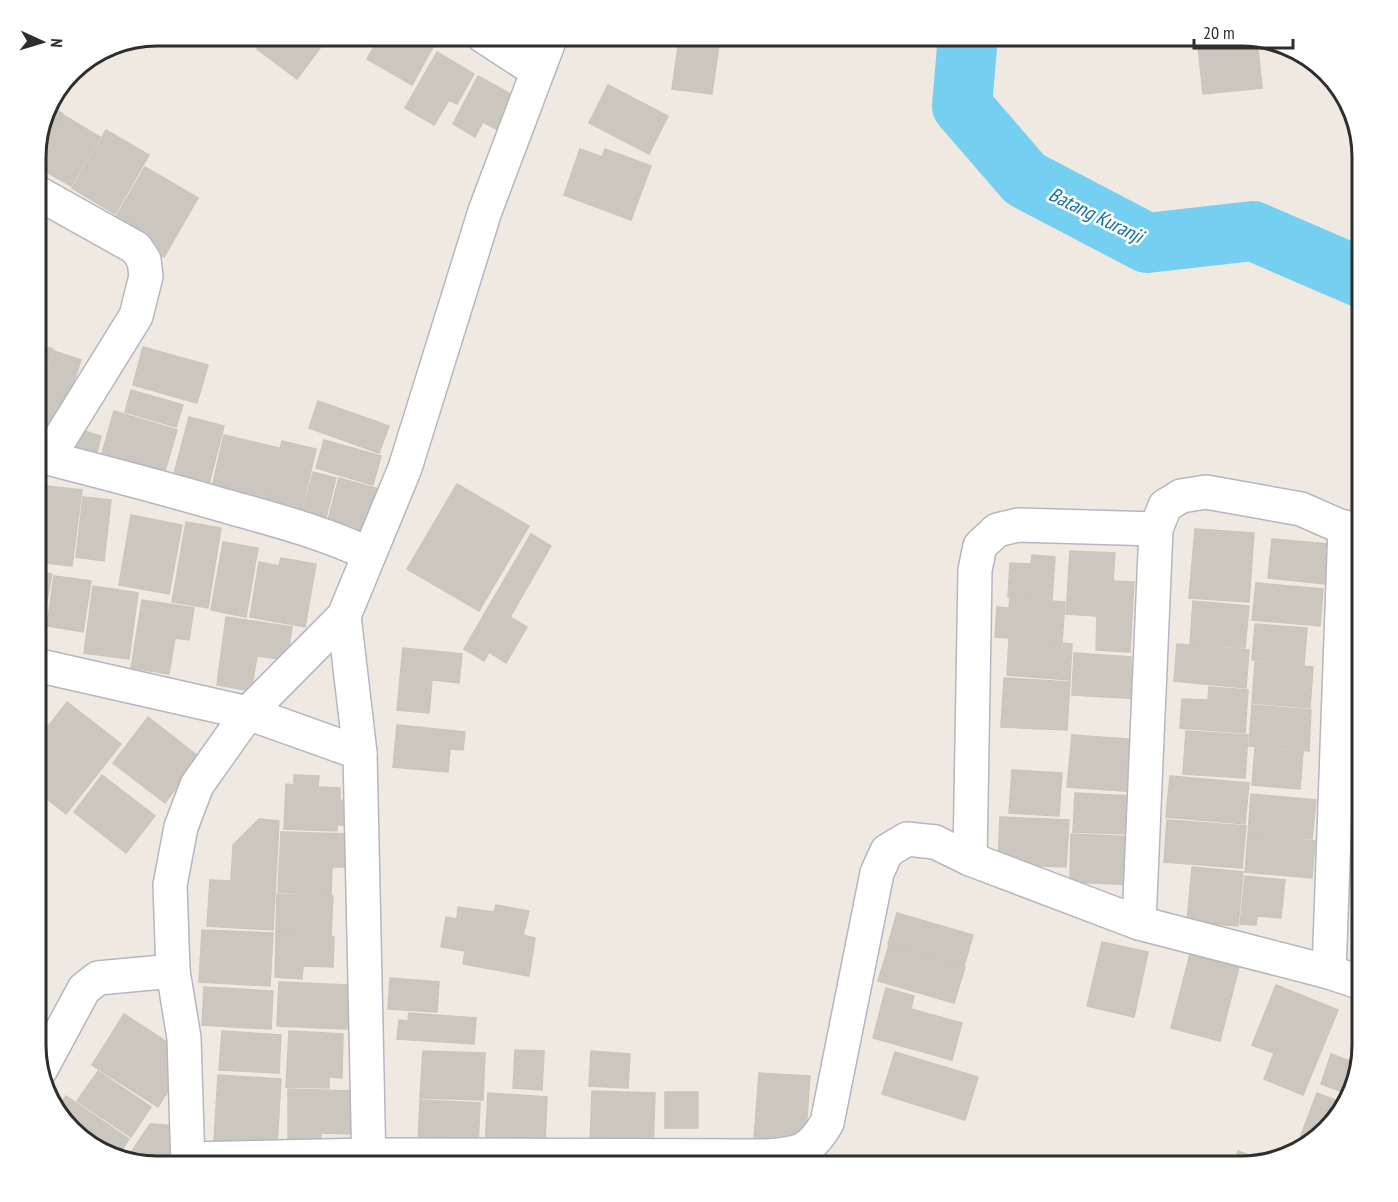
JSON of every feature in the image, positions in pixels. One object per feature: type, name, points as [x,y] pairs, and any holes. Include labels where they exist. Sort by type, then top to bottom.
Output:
[{"type":"street","points":[[499,46],[537,70]]},
{"type":"street","points":[[187,1156],[184,1038],[173,971],[170,885],[181,827],[198,785],[248,713],[344,616],[405,468],[485,211],[547,46]]},
{"type":"street","points":[[47,198],[136,248],[144,260],[146,276],[136,316],[47,450]]},
{"type":"street","points":[[47,458],[115,474],[272,519],[344,542],[369,554]]},
{"type":"street","points":[[1139,923],[1156,529],[1165,506],[1181,496],[1206,492],[1301,509],[1352,530]]},
{"type":"street","points":[[970,859],[975,570],[980,546],[997,530],[1018,525],[1156,529]]},
{"type":"street","points":[[1329,972],[1352,566]]},
{"type":"street","points":[[344,616],[360,753],[369,1156]]},
{"type":"street","points":[[47,667],[248,713],[360,753]]},
{"type":"street","points":[[768,1156],[795,1153],[814,1143],[827,1123],[877,873],[887,851],[907,839],[935,842],[970,859],[1139,923],[1352,980]]},
{"type":"street","points":[[47,1058],[84,989],[98,978],[173,971]]},
{"type":"building","points":[[259,46],[322,46],[297,79],[257,49]]},
{"type":"building","points":[[374,46],[433,46],[412,85],[367,59]]},
{"type":"building","points":[[678,46],[719,46],[712,94],[672,89]]},
{"type":"building","points":[[1198,46],[1258,48],[1262,88],[1203,94]]},
{"type":"building","points":[[437,52],[474,74],[457,104],[449,100],[434,125],[405,108]]},
{"type":"building","points":[[478,76],[516,97],[498,130],[483,122],[475,137],[453,124]]},
{"type":"building","points":[[608,85],[668,116],[649,154],[589,123]]},
{"type":"building","points":[[57,110],[63,114],[47,141]]},
{"type":"building","points":[[63,115],[100,137],[71,186],[47,172],[47,143]]},
{"type":"building","points":[[106,130],[149,155],[115,214],[72,188]]},
{"type":"building","points":[[580,149],[602,157],[605,149],[651,166],[631,220],[564,195]]},
{"type":"building","points":[[145,167],[198,198],[164,257],[111,225]]},
{"type":"building","points":[[47,347],[53,349],[47,366]]},
{"type":"building","points":[[143,347],[208,365],[197,403],[133,385]]},
{"type":"building","points":[[54,351],[81,360],[56,436],[47,433],[47,371]]},
{"type":"building","points":[[131,390],[183,405],[176,427],[125,412]]},
{"type":"building","points":[[318,401],[389,426],[379,453],[309,428]]},
{"type":"building","points":[[114,411],[177,430],[163,478],[100,460]]},
{"type":"building","points":[[189,417],[224,426],[209,484],[174,474]]},
{"type":"building","points":[[81,430],[101,436],[95,460],[74,454]]},
{"type":"building","points":[[224,435],[279,448],[266,505],[211,492]]},
{"type":"building","points":[[324,440],[381,456],[373,485],[316,468]]},
{"type":"building","points":[[282,441],[316,449],[300,517],[266,509]]},
{"type":"building","points":[[313,472],[336,478],[326,517],[303,511]]},
{"type":"building","points":[[339,478],[382,490],[370,535],[327,524]]},
{"type":"building","points":[[457,484],[529,526],[479,611],[407,569]]},
{"type":"building","points":[[47,486],[82,490],[72,566],[47,563]]},
{"type":"building","points":[[83,497],[111,500],[104,561],[76,557]]},
{"type":"building","points":[[131,515],[182,525],[169,594],[119,585]]},
{"type":"building","points":[[186,522],[221,528],[208,608],[172,602]]},
{"type":"building","points":[[1195,529],[1254,533],[1249,602],[1189,598]]},
{"type":"building","points":[[531,534],[551,546],[510,617],[527,627],[506,663],[489,652],[484,661],[464,649]]},
{"type":"building","points":[[1272,539],[1329,544],[1325,584],[1268,578]]},
{"type":"building","points":[[223,542],[258,548],[246,617],[211,610]]},
{"type":"building","points":[[1070,551],[1115,553],[1113,581],[1134,582],[1130,652],[1096,650],[1097,616],[1066,614]]},
{"type":"building","points":[[1032,555],[1055,557],[1052,600],[1008,597],[1010,563],[1031,564]]},
{"type":"building","points":[[281,558],[316,564],[305,627],[250,617],[259,562],[279,566]]},
{"type":"building","points":[[47,573],[52,574],[47,600]]},
{"type":"building","points":[[54,576],[91,581],[83,632],[47,626]]},
{"type":"building","points":[[1256,583],[1323,589],[1320,626],[1252,620]]},
{"type":"building","points":[[93,586],[138,593],[129,659],[84,653]]},
{"type":"building","points":[[1010,598],[1065,602],[1062,642],[995,637],[997,607],[1009,608]]},
{"type":"building","points":[[142,600],[194,608],[189,640],[175,638],[169,674],[131,668]]},
{"type":"building","points":[[1193,601],[1249,606],[1245,648],[1190,644]]},
{"type":"building","points":[[226,617],[292,627],[287,660],[257,656],[251,691],[217,685]]},
{"type":"building","points":[[1255,624],[1307,628],[1304,665],[1252,660]]},
{"type":"building","points":[[1009,639],[1072,644],[1070,680],[1007,675]]},
{"type":"building","points":[[1177,644],[1249,650],[1246,688],[1174,681]]},
{"type":"building","points":[[403,648],[462,654],[459,683],[432,680],[429,713],[397,710]]},
{"type":"building","points":[[1074,653],[1131,657],[1131,666],[1143,667],[1142,699],[1072,695]]},
{"type":"building","points":[[1255,662],[1313,667],[1310,708],[1252,703]]},
{"type":"building","points":[[1004,678],[1070,682],[1067,730],[1001,727]]},
{"type":"building","points":[[1209,687],[1248,690],[1245,733],[1180,728],[1182,699],[1208,700]]},
{"type":"building","points":[[67,702],[121,744],[66,814],[47,799],[47,728]]},
{"type":"building","points":[[1252,705],[1311,710],[1309,751],[1249,746]]},
{"type":"building","points":[[148,717],[199,757],[165,803],[113,763]]},
{"type":"building","points":[[397,725],[465,732],[463,750],[450,749],[448,772],[393,767]]},
{"type":"building","points":[[1186,731],[1248,735],[1245,778],[1183,774]]},
{"type":"building","points":[[1072,735],[1141,740],[1137,792],[1067,787]]},
{"type":"building","points":[[1255,748],[1303,752],[1300,789],[1252,785]]},
{"type":"building","points":[[1012,770],[1062,773],[1059,816],[1009,813]]},
{"type":"building","points":[[102,775],[155,816],[126,853],[74,812]]},
{"type":"building","points":[[294,775],[319,776],[318,787],[340,788],[340,800],[351,801],[350,825],[337,825],[337,831],[284,829],[286,784],[294,785]]},
{"type":"building","points":[[1170,776],[1249,783],[1245,824],[1166,817]]},
{"type":"building","points":[[1075,793],[1132,796],[1130,834],[1073,832]]},
{"type":"building","points":[[1251,794],[1316,800],[1312,839],[1248,834]]},
{"type":"building","points":[[1000,817],[1069,820],[1066,867],[998,864]]},
{"type":"building","points":[[259,819],[279,821],[273,930],[207,926],[210,880],[231,881],[233,845]]},
{"type":"building","points":[[1167,820],[1246,826],[1242,868],[1164,862]]},
{"type":"building","points":[[281,832],[351,834],[350,867],[332,867],[331,895],[278,892]]},
{"type":"building","points":[[1071,834],[1139,837],[1137,885],[1070,882]]},
{"type":"building","points":[[1248,835],[1315,841],[1312,878],[1245,872]]},
{"type":"building","points":[[1192,867],[1243,872],[1238,926],[1187,922]]},
{"type":"building","points":[[1245,876],[1285,880],[1281,918],[1257,916],[1256,925],[1240,924]]},
{"type":"building","points":[[277,894],[333,896],[331,936],[276,934]]},
{"type":"building","points":[[496,905],[529,911],[523,935],[535,938],[529,976],[463,964],[465,951],[441,947],[446,917],[457,919],[458,907],[494,912]]},
{"type":"building","points":[[897,913],[973,935],[964,966],[888,944]]},
{"type":"building","points":[[202,930],[273,933],[270,986],[199,982]]},
{"type":"building","points":[[276,935],[334,937],[333,967],[303,966],[302,979],[275,977]]},
{"type":"building","points":[[1102,942],[1148,952],[1134,1017],[1087,1006]]},
{"type":"building","points":[[889,945],[965,967],[954,1003],[878,981]]},
{"type":"building","points":[[1190,954],[1239,967],[1220,1041],[1171,1028]]},
{"type":"building","points":[[390,978],[439,982],[437,1012],[388,1009]]},
{"type":"building","points":[[279,982],[348,985],[347,1029],[277,1026]]},
{"type":"building","points":[[1276,985],[1338,1010],[1303,1095],[1264,1079],[1274,1053],[1252,1045]]},
{"type":"building","points":[[204,987],[273,991],[271,1029],[202,1025]]},
{"type":"building","points":[[886,988],[914,996],[911,1009],[962,1023],[952,1060],[873,1038]]},
{"type":"building","points":[[409,1013],[476,1018],[474,1044],[397,1039],[399,1020],[408,1021]]},
{"type":"building","points":[[124,1014],[179,1050],[181,1070],[158,1107],[92,1065]]},
{"type":"building","points":[[222,1031],[281,1035],[279,1073],[219,1070]]},
{"type":"building","points":[[289,1031],[343,1034],[342,1078],[329,1077],[329,1088],[286,1087]]},
{"type":"building","points":[[515,1050],[544,1051],[542,1090],[513,1088]]},
{"type":"building","points":[[423,1051],[485,1053],[483,1100],[420,1098]]},
{"type":"building","points":[[591,1051],[630,1054],[628,1088],[589,1086]]},
{"type":"building","points":[[895,1052],[978,1077],[965,1120],[882,1094]]},
{"type":"building","points":[[1331,1054],[1350,1061],[1341,1091],[1321,1084]]},
{"type":"building","points":[[98,1071],[151,1107],[131,1137],[77,1101]]},
{"type":"building","points":[[759,1073],[810,1076],[805,1144],[754,1140]]},
{"type":"building","points":[[218,1075],[281,1079],[277,1146],[214,1141]]},
{"type":"building","points":[[288,1089],[350,1091],[350,1134],[321,1133],[320,1150],[288,1149]]},
{"type":"building","points":[[592,1091],[655,1093],[653,1148],[590,1145]]},
{"type":"building","points":[[665,1092],[698,1092],[698,1128],[665,1128]]},
{"type":"building","points":[[488,1093],[547,1097],[545,1140],[485,1147]]},
{"type":"building","points":[[1317,1093],[1336,1101],[1324,1118],[1300,1139]]},
{"type":"building","points":[[66,1096],[129,1139],[122,1150],[102,1141],[84,1128],[62,1101]]},
{"type":"building","points":[[420,1100],[480,1103],[478,1149],[418,1146]]},
{"type":"building","points":[[150,1124],[179,1126],[178,1156],[131,1152]]},
{"type":"building","points":[[1238,1151],[1250,1155],[1241,1156],[1236,1156]]},
{"type":"waterway","name":"Batang Kuranji","points":[[967,46],[962,106],[1025,179],[1147,243],[1253,231],[1352,274]]}]
